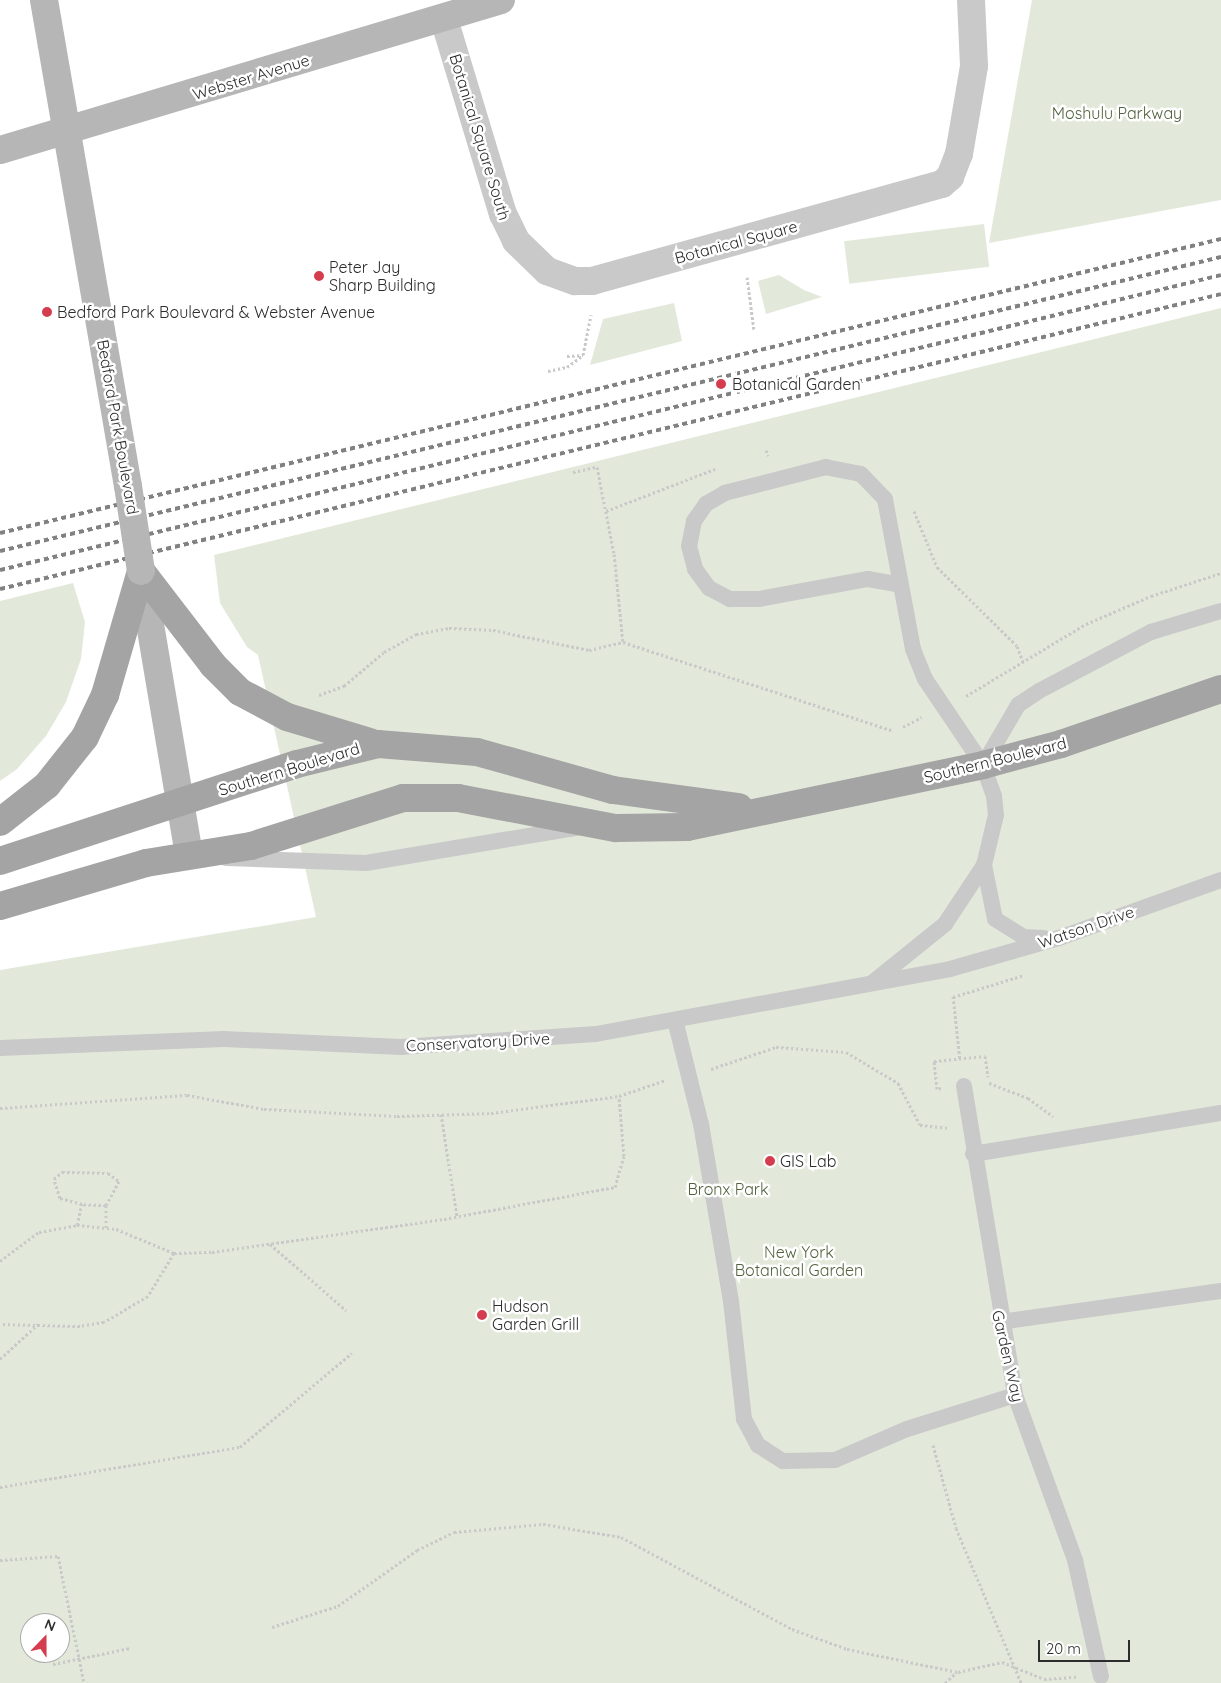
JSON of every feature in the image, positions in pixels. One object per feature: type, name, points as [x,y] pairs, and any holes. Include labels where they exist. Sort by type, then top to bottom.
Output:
[{"type":"main road","name":"Bedford Park Boulevard","points":[[44,0],[128,486],[178,806],[189,855]]},
{"type":"main road","name":"Webster Avenue","points":[[0,150],[67,132],[502,0]]},
{"type":"main road","points":[[142,571],[214,666],[240,692],[287,717],[378,744]]},
{"type":"main road","points":[[0,822],[47,785],[92,723],[105,695],[142,571]]},
{"type":"main road","name":"Southern Boulevard","points":[[0,906],[146,863],[251,846],[403,798],[458,798],[590,825],[671,829],[983,765],[1061,744],[1221,688]]},
{"type":"main road","name":"Southern Boulevard","points":[[0,861],[178,806],[305,762],[378,744],[477,752],[613,790],[763,809]]},
{"type":"street","name":"Botanical Square","points":[[524,252],[547,271],[592,280],[933,188],[950,177],[974,66],[971,0]]},
{"type":"street","name":"Botanical Square South","points":[[444,19],[503,214],[524,252]]},
{"type":"lane","points":[[897,584],[868,579],[759,599],[730,599],[709,588],[696,569],[689,546],[694,521],[706,504],[734,489],[826,467],[850,469],[871,481],[885,499],[897,584],[924,679],[983,765],[994,796],[996,815],[984,865],[989,905],[1004,928],[1024,937],[1059,938]]},
{"type":"lane","points":[[983,765],[1018,704],[1038,691],[1150,632],[1221,611]]},
{"type":"lane","points":[[189,855],[366,863],[590,825]]},
{"type":"lane","points":[[871,984],[935,934],[984,865]]},
{"type":"lane","name":"Watson Drive","points":[[950,969],[1059,938],[1221,880]]},
{"type":"lane","name":"Conservatory Drive","points":[[0,1048],[215,1039],[411,1046],[596,1034],[950,969]]},
{"type":"lane","points":[[675,1020],[703,1134],[749,1433],[769,1455],[812,1463],[835,1460],[927,1422],[1015,1395]]},
{"type":"lane","name":"Garden Way","points":[[964,1086],[1000,1322],[1015,1395],[1075,1560],[1102,1676]]},
{"type":"lane","points":[[973,1154],[1221,1113]]},
{"type":"lane","points":[[1000,1322],[1221,1291]]},
{"type":"path","points":[[747,277],[754,330]]},
{"type":"path","points":[[548,371],[567,367],[583,355],[591,315]]},
{"type":"path","points":[[567,356],[583,355]]},
{"type":"path","points":[[766,450],[768,456]]},
{"type":"path","points":[[573,472],[597,466],[614,554],[623,642]]},
{"type":"path","points":[[993,682],[1086,624],[1151,596],[1221,573]]},
{"type":"path","points":[[963,597],[1017,646],[1024,664]]},
{"type":"path","points":[[309,697],[344,686],[384,652],[416,634],[449,628],[493,630],[589,650],[623,642],[894,731]]},
{"type":"path","points":[[953,996],[1030,973]]},
{"type":"path","points":[[952,991],[960,1058]]},
{"type":"path","points":[[0,1108],[187,1095],[264,1109],[441,1114],[491,1113],[619,1096],[776,1047],[846,1052],[898,1083],[920,1125],[930,1129],[970,1127]]},
{"type":"path","points":[[935,1065],[960,1058],[985,1056],[989,1084],[1028,1098],[1054,1117]]},
{"type":"path","points":[[0,1261],[38,1232],[77,1224],[106,1228],[174,1253],[270,1244],[457,1216],[615,1187],[624,1156],[619,1096]]},
{"type":"path","points":[[441,1114],[457,1216]]},
{"type":"path","points":[[106,1205],[82,1204],[60,1198],[54,1190],[54,1179],[62,1172],[108,1173],[119,1181],[106,1205],[106,1228]]},
{"type":"path","points":[[77,1224],[82,1204]]},
{"type":"path","points":[[270,1244],[346,1310]]},
{"type":"path","points":[[0,1324],[80,1326],[127,1311],[157,1285],[174,1253]]},
{"type":"path","points":[[0,1359],[38,1324]]},
{"type":"path","points":[[0,1487],[240,1447],[352,1353]]},
{"type":"path","points":[[927,1422],[949,1508],[1022,1683]]},
{"type":"path","points":[[272,1627],[338,1606],[417,1550],[454,1532],[516,1524],[572,1526],[621,1537],[722,1593],[819,1640],[877,1657],[958,1672]]},
{"type":"path","points":[[0,1560],[58,1556],[84,1683]]},
{"type":"path","points":[[53,1664],[80,1661],[130,1648]]},
{"type":"path","points":[[945,1683],[958,1672],[994,1662],[1013,1664],[1044,1679],[1102,1676]]},
{"type":"green space","name":"Moshulu Parkway","points":[[1032,0],[1221,0],[1221,200],[989,243]]},
{"type":"green space","points":[[984,224],[989,267],[849,284],[844,241]]},
{"type":"green space","points":[[779,275],[804,290],[822,297],[766,314],[758,281]]},
{"type":"green space","points":[[674,303],[682,341],[590,365],[603,319]]},
{"type":"green space","name":"New York Botanical Garden","points":[[1221,308],[1221,1683],[0,1683],[0,970],[316,917],[258,655],[247,647],[220,603],[214,555]]},
{"type":"green space","points":[[73,583],[85,622],[81,659],[66,702],[46,736],[17,769],[0,781],[0,601]]},
{"type":"railway","points":[[0,533],[1221,239]]},
{"type":"railway","points":[[0,551],[1221,257]]},
{"type":"railway","points":[[0,570],[1221,275]]},
{"type":"railway","points":[[0,589],[1221,294]]},
{"type":"place","name":"Peter Jay Sharp Building","points":[[319,276]]},
{"type":"place","name":"Bedford Park Boulevard & Webster Avenue","points":[[47,312]]},
{"type":"place","name":"Botanical Garden","points":[[721,384]]},
{"type":"place","name":"GIS Lab","points":[[770,1161]]},
{"type":"place","name":"Hudson Garden Grill","points":[[482,1315]]},
{"type":"park label","name":"Bronx Park","points":[[728,1189]]}]
